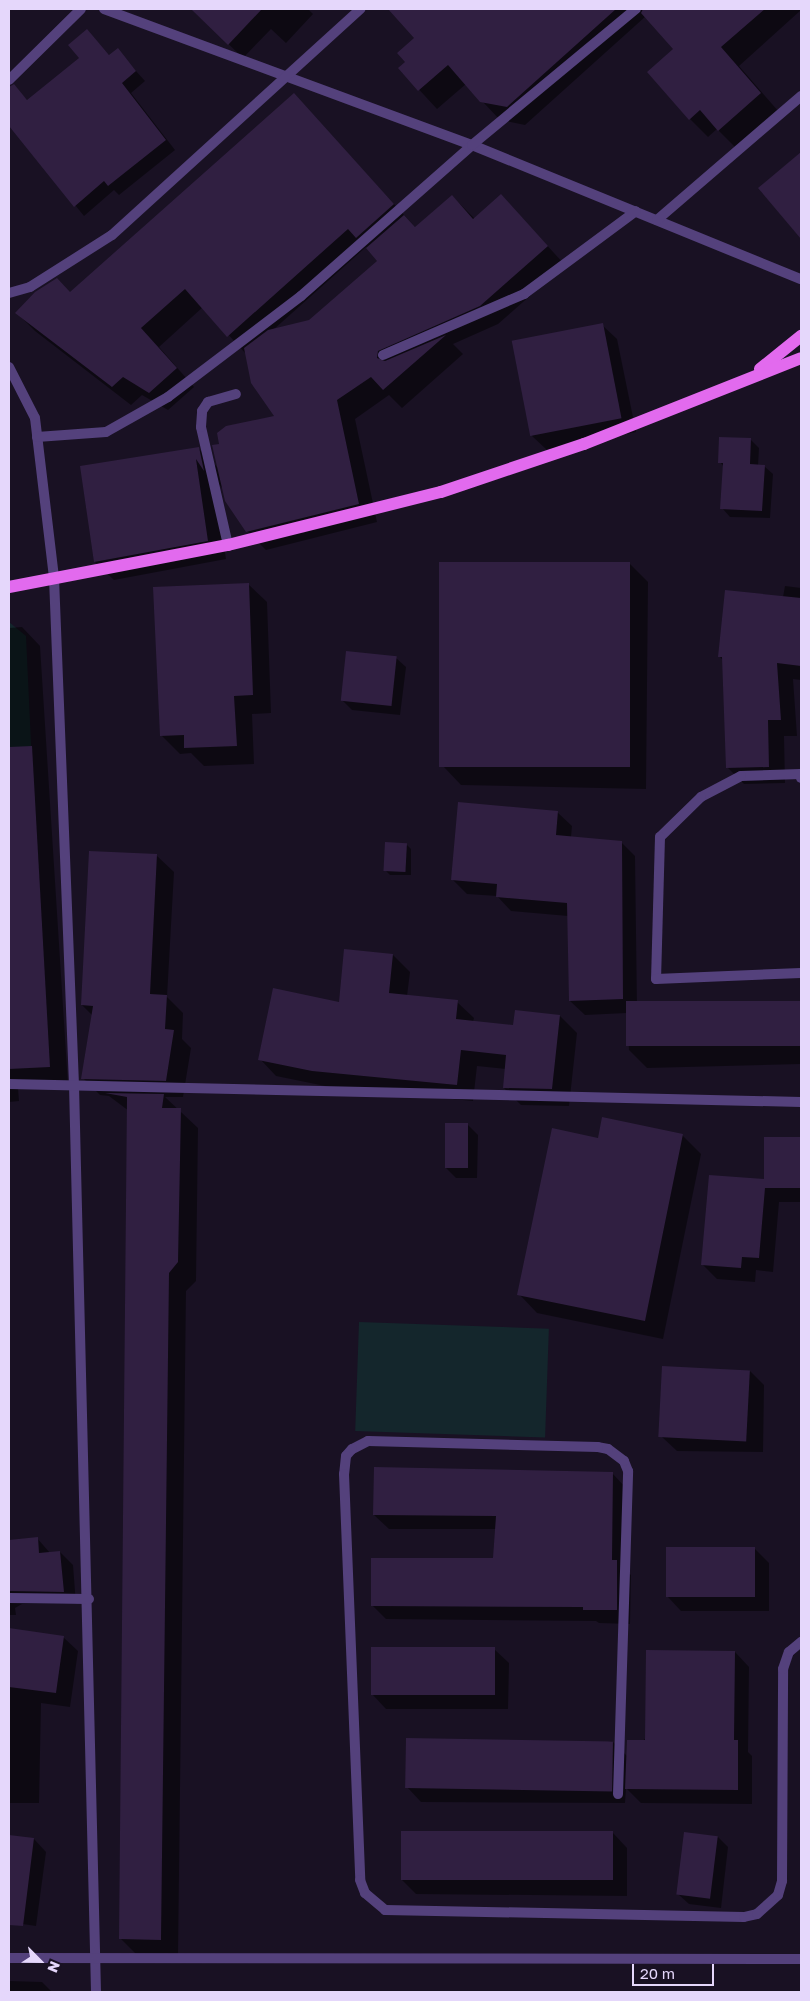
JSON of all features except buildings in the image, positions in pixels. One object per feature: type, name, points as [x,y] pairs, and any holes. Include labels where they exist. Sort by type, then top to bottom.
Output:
[{"type":"main road","points":[[753,376],[801,336]]},
{"type":"main road","points":[[9,587],[228,545],[441,492],[584,444],[801,358]]},
{"type":"street","points":[[9,80],[81,9]]},
{"type":"street","points":[[104,9],[286,73],[472,144],[801,279]]},
{"type":"street","points":[[9,293],[30,287],[112,235],[286,73],[360,9]]},
{"type":"street","points":[[37,437],[106,432],[168,397],[301,296],[472,144],[636,9]]},
{"type":"street","points":[[657,220],[801,96]]},
{"type":"street","points":[[384,355],[524,294],[636,211]]},
{"type":"street","points":[[9,367],[35,418],[54,578],[74,1085],[89,1598],[96,1992]]},
{"type":"street","points":[[228,545],[201,427],[202,411],[208,402],[236,394]]},
{"type":"street","points":[[801,778],[801,774],[741,776],[701,797],[660,836],[656,979],[801,973]]},
{"type":"street","points":[[9,1084],[801,1102]]},
{"type":"street","points":[[618,1794],[628,1471],[624,1461],[613,1451],[598,1447],[368,1441],[352,1448],[346,1456],[344,1474],[360,1880],[365,1893],[385,1910],[714,1917],[758,1914],[778,1895],[782,1881],[783,1669],[789,1652],[801,1642]]},
{"type":"street","points":[[9,1598],[89,1598]]},
{"type":"street","points":[[9,1958],[95,1961],[801,1959]]},
{"type":"shaded area","points":[[9,622],[26,636],[45,1043],[9,1048]]},
{"type":"shaded area","points":[[359,1322],[549,1329],[545,1438],[355,1431]]}]
